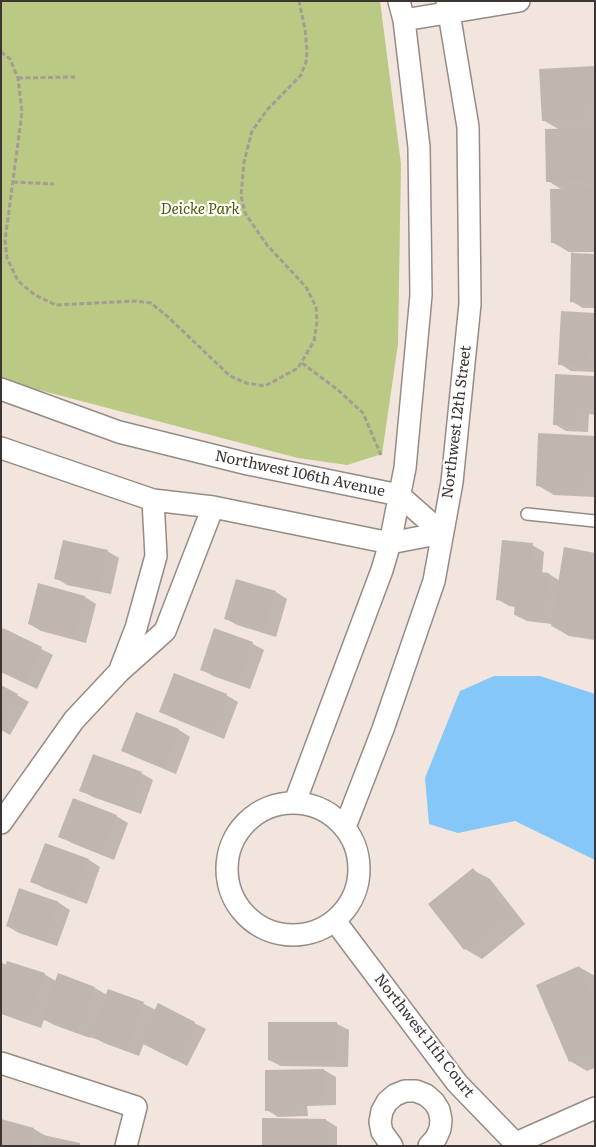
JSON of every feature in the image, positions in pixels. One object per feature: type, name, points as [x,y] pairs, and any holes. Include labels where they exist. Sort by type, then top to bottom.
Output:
[{"type":"street","points":[[294,802],[382,570],[390,543],[405,468],[421,295],[419,147],[401,10],[519,1]]},
{"type":"street","name":"Northwest 12th Street","points":[[345,827],[383,729],[434,581],[452,482],[470,304],[468,127],[448,7]]},
{"type":"street","name":"Northwest 106th Avenue","points":[[1,388],[119,432],[248,464],[399,495],[442,533]]},
{"type":"street","points":[[1,448],[153,500],[213,507],[390,543],[442,533]]},
{"type":"street","points":[[119,672],[136,628],[156,556],[153,500]]},
{"type":"street","points":[[1,822],[74,720],[119,672],[165,631],[213,507]]},
{"type":"street","points":[[294,802],[314,805],[331,814],[345,827],[355,845],[360,866],[357,887],[348,906],[335,921],[317,932],[291,936],[265,930],[244,915],[230,893],[226,867],[232,842],[247,820],[269,806],[294,802]]},
{"type":"street","name":"Northwest 11th Court","points":[[335,921],[457,1083],[517,1144]]},
{"type":"street","points":[[1,1063],[136,1106],[126,1146]]},
{"type":"street","points":[[434,1102],[457,1083]]},
{"type":"street","points":[[392,1146],[382,1132],[380,1122],[382,1111],[387,1102],[395,1095],[405,1091],[416,1091],[426,1095],[439,1110],[440,1129],[436,1138],[429,1146]]},
{"type":"street","points":[[517,1144],[595,1108]]},
{"type":"lane","points":[[527,514],[595,521]]},
{"type":"path","points":[[1,52],[10,59],[18,78],[22,112],[5,241],[7,258],[18,281],[35,295],[56,305],[135,301],[151,303],[230,376],[246,383],[265,386],[298,368],[314,341],[317,322],[316,307],[306,287],[267,245],[245,213],[241,196],[244,162],[252,131],[267,110],[301,75],[306,62],[305,30],[299,1]]},
{"type":"path","points":[[18,78],[75,77]]},
{"type":"path","points":[[13,182],[54,184]]},
{"type":"path","points":[[302,363],[338,390],[363,413],[384,460]]},
{"type":"green space","name":"Deicke Park","points":[[1,1],[380,1],[401,164],[398,344],[382,454],[347,465],[298,458],[1,380]]},
{"type":"water","points":[[494,676],[540,676],[595,694],[595,860],[515,821],[458,833],[429,824],[425,778],[460,691]]},
{"type":"building","points":[[595,66],[595,104],[583,104],[584,119],[542,121],[539,69]]},
{"type":"building","points":[[595,128],[595,169],[587,169],[588,181],[546,182],[545,129]]},
{"type":"building","points":[[595,188],[595,243],[551,243],[550,189]]},
{"type":"building","points":[[571,253],[595,254],[595,302],[570,302]]},
{"type":"building","points":[[561,311],[595,313],[595,350],[589,350],[588,366],[558,365]]},
{"type":"building","points":[[555,374],[595,376],[595,409],[578,408],[577,426],[553,425]]},
{"type":"building","points":[[538,433],[595,436],[595,469],[584,469],[583,488],[536,486]]},
{"type":"building","points":[[63,540],[108,550],[99,589],[54,579]]},
{"type":"building","points":[[502,540],[533,543],[530,571],[549,573],[544,618],[514,615],[515,602],[496,600]]},
{"type":"building","points":[[564,547],[595,553],[591,581],[595,582],[595,634],[551,626]]},
{"type":"building","points":[[236,579],[276,591],[264,631],[224,619]]},
{"type":"building","points":[[38,583],[85,596],[75,637],[28,624]]},
{"type":"building","points":[[3,628],[42,647],[25,683],[1,672],[1,633]]},
{"type":"building","points":[[214,628],[253,642],[238,683],[200,670]]},
{"type":"building","points":[[174,673],[227,694],[212,733],[159,712]]},
{"type":"building","points":[[1,685],[18,694],[1,723]]},
{"type":"building","points":[[136,712],[179,729],[164,768],[121,751]]},
{"type":"building","points":[[93,754],[142,772],[129,809],[79,791]]},
{"type":"building","points":[[73,798],[117,815],[102,854],[58,837]]},
{"type":"building","points":[[45,843],[89,859],[75,898],[30,882]]},
{"type":"building","points":[[473,868],[509,914],[464,950],[428,904]]},
{"type":"building","points":[[19,888],[59,902],[45,941],[6,926]]},
{"type":"building","points":[[7,961],[45,973],[29,1022],[1,1013],[1,977]]},
{"type":"building","points":[[579,966],[595,1002],[595,1052],[569,1062],[536,985]]},
{"type":"building","points":[[58,973],[95,987],[78,1033],[41,1019]]},
{"type":"building","points":[[108,989],[144,1002],[127,1050],[90,1037]]},
{"type":"building","points":[[158,1003],[195,1022],[175,1060],[139,1042]]},
{"type":"building","points":[[268,1022],[337,1022],[337,1061],[268,1060]]},
{"type":"building","points":[[324,1069],[325,1099],[296,1100],[296,1110],[265,1111],[265,1070]]},
{"type":"building","points":[[262,1118],[326,1119],[326,1146],[262,1146]]},
{"type":"building","points":[[1,1119],[34,1128],[30,1146],[1,1146]]},
{"type":"building","points":[[43,1135],[80,1143],[80,1146],[41,1146]]}]
